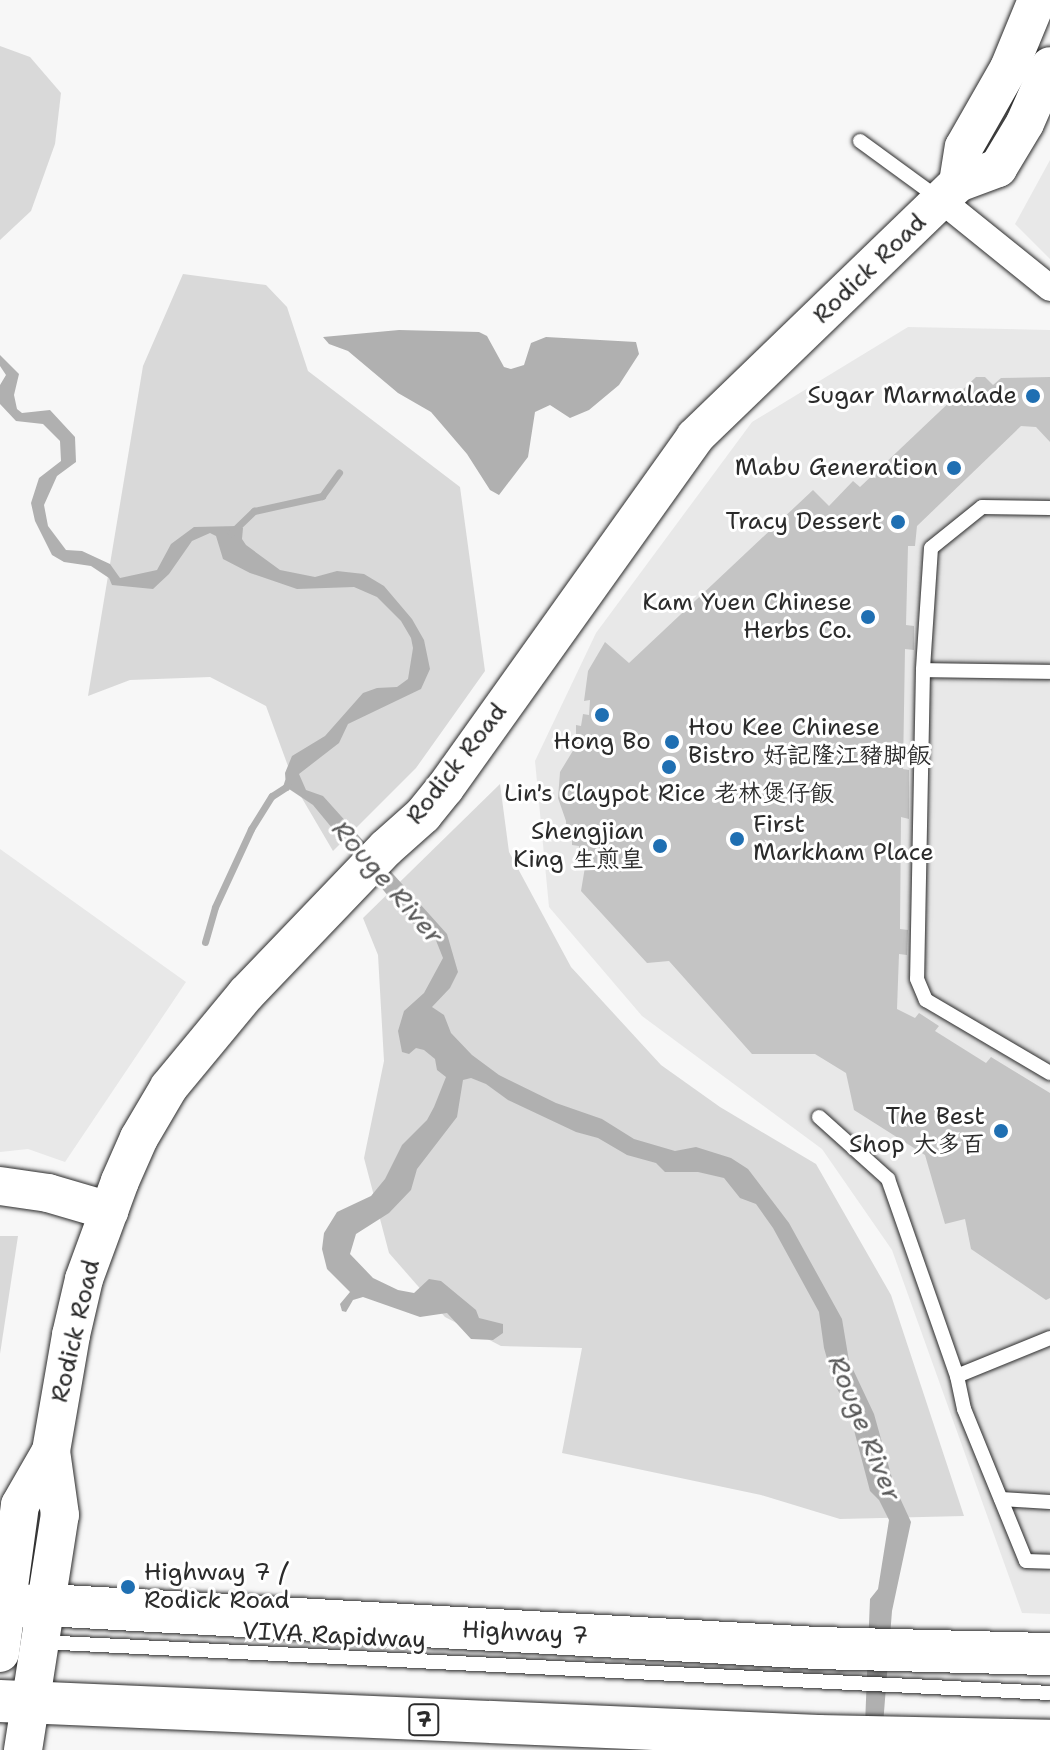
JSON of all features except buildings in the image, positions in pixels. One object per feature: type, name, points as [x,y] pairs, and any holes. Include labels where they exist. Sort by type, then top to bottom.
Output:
[{"type":"main road","points":[[949,192],[964,147],[1009,68],[1037,0]]},
{"type":"main road","name":"Rodick Road","points":[[23,1750],[16,1700],[20,1505],[51,1451],[84,1279],[139,1138],[169,1087],[264,975],[386,848],[423,815],[695,437],[949,192],[998,168],[1025,123],[1050,66]]},
{"type":"main road","points":[[0,1186],[48,1193],[109,1211]]},
{"type":"main road","name":"Highway 7","points":[[16,1631],[924,1669],[1050,1654]]},
{"type":"main road","name":"7","points":[[16,1700],[818,1736],[1050,1741]]},
{"type":"street","points":[[949,192],[1050,288]]},
{"type":"lane","points":[[860,141],[949,192]]},
{"type":"lane","points":[[1050,508],[982,507],[931,548],[923,670],[917,979],[926,1000],[1050,1073]]},
{"type":"lane","points":[[923,670],[1050,672]]},
{"type":"lane","points":[[819,1117],[888,1179],[957,1376],[964,1409],[1026,1561],[1050,1562]]},
{"type":"lane","points":[[957,1376],[1050,1338]]},
{"type":"lane","points":[[1001,1499],[1050,1502]]},
{"type":"lane","points":[[924,1669],[1050,1693]]},
{"type":"shaded area","points":[[0,46],[30,57],[61,93],[55,144],[31,211],[0,240]]},
{"type":"shaded area","points":[[1050,160],[1050,259],[1015,224]]},
{"type":"shaded area","points":[[183,274],[266,285],[287,307],[308,371],[460,487],[485,671],[416,768],[333,851],[296,788],[266,706],[210,677],[130,680],[88,696],[143,366]]},
{"type":"shaded area","points":[[908,327],[1050,330],[1050,1614],[1022,1613],[892,1250],[822,1149],[642,1016],[549,907],[535,761],[596,633],[752,422]]},
{"type":"shaded area","points":[[500,784],[509,852],[571,967],[661,1065],[720,1107],[816,1164],[891,1295],[964,1516],[840,1519],[761,1495],[562,1453],[582,1348],[501,1346],[445,1317],[389,1253],[364,1158],[384,1061],[378,955],[363,918]]},
{"type":"shaded area","points":[[0,849],[186,982],[65,1162],[28,1149],[0,1152]]},
{"type":"shaded area","points":[[0,1236],[18,1236],[0,1354]]},
{"type":"water","points":[[399,330],[479,332],[487,336],[504,367],[511,369],[524,365],[531,343],[546,337],[636,342],[639,354],[619,385],[589,410],[570,418],[550,405],[535,412],[528,457],[499,495],[490,490],[467,454],[431,412],[398,393],[348,351],[329,344],[323,337]]},
{"type":"water","name":"Rouge River","points":[[0,355],[19,374],[14,395],[17,409],[22,413],[50,410],[75,437],[76,462],[57,476],[44,505],[48,526],[66,550],[82,551],[110,564],[120,578],[157,570],[171,544],[194,527],[238,526],[243,528],[242,539],[246,545],[280,570],[315,577],[337,571],[364,574],[384,586],[412,619],[424,640],[430,669],[421,689],[348,724],[339,743],[299,774],[306,790],[323,796],[447,934],[458,972],[450,988],[432,1007],[444,1015],[451,1033],[472,1055],[499,1075],[556,1103],[602,1119],[634,1139],[675,1151],[696,1147],[731,1158],[748,1169],[789,1223],[842,1319],[849,1361],[874,1414],[894,1485],[911,1522],[892,1611],[881,1750],[864,1750],[870,1599],[878,1589],[889,1520],[879,1500],[870,1491],[849,1411],[834,1383],[824,1348],[819,1312],[773,1228],[756,1204],[740,1198],[724,1178],[698,1172],[665,1172],[656,1163],[627,1155],[598,1138],[576,1132],[508,1100],[486,1084],[471,1078],[463,1080],[457,1117],[417,1169],[411,1190],[389,1213],[356,1234],[350,1254],[373,1278],[398,1290],[414,1293],[429,1279],[441,1281],[476,1310],[479,1318],[503,1324],[503,1333],[493,1340],[471,1339],[447,1313],[420,1317],[363,1297],[353,1300],[346,1312],[342,1311],[340,1304],[350,1292],[327,1269],[322,1249],[324,1233],[337,1212],[371,1196],[385,1179],[402,1145],[427,1120],[434,1107],[446,1077],[437,1070],[435,1059],[424,1050],[416,1048],[409,1054],[402,1052],[398,1031],[404,1011],[424,993],[443,958],[435,938],[408,920],[313,805],[286,787],[285,773],[292,756],[325,736],[363,693],[377,688],[397,687],[408,679],[413,648],[411,638],[401,621],[377,597],[354,587],[297,589],[250,573],[223,559],[216,536],[210,533],[192,541],[169,574],[153,589],[112,585],[109,578],[91,566],[64,562],[52,555],[35,521],[31,503],[39,478],[61,461],[60,441],[43,424],[16,421],[0,404],[0,385],[6,375],[0,366]]},
{"type":"waterway","points":[[231,533],[254,511],[322,496],[339,473]]},
{"type":"waterway","points":[[205,942],[215,907],[251,829],[272,796],[286,787],[288,781]]},
{"type":"place","name":"Sugar Marmalade","points":[[1033,396]]},
{"type":"place","name":"Mabu Generation","points":[[954,468]]},
{"type":"place","name":"Tracy Dessert","points":[[898,522]]},
{"type":"place","name":"Kam Yuen Chinese Herbs Co.","points":[[868,617]]},
{"type":"place","name":"Hong Bo","points":[[602,715]]},
{"type":"place","name":"Hou Kee Chinese Bistro 好記隆江豬脚飯","points":[[672,742]]},
{"type":"place","name":"Lin's Claypot Rice 老林煲仔飯","points":[[669,767]]},
{"type":"place","name":"First Markham Place","points":[[737,839]]},
{"type":"place","name":"Shengjian King 生煎皇","points":[[660,846]]},
{"type":"place","name":"The Best Shop 大多百","points":[[1001,1131]]},
{"type":"place","name":"Highway 7 / Rodick Road","points":[[128,1587]]}]
